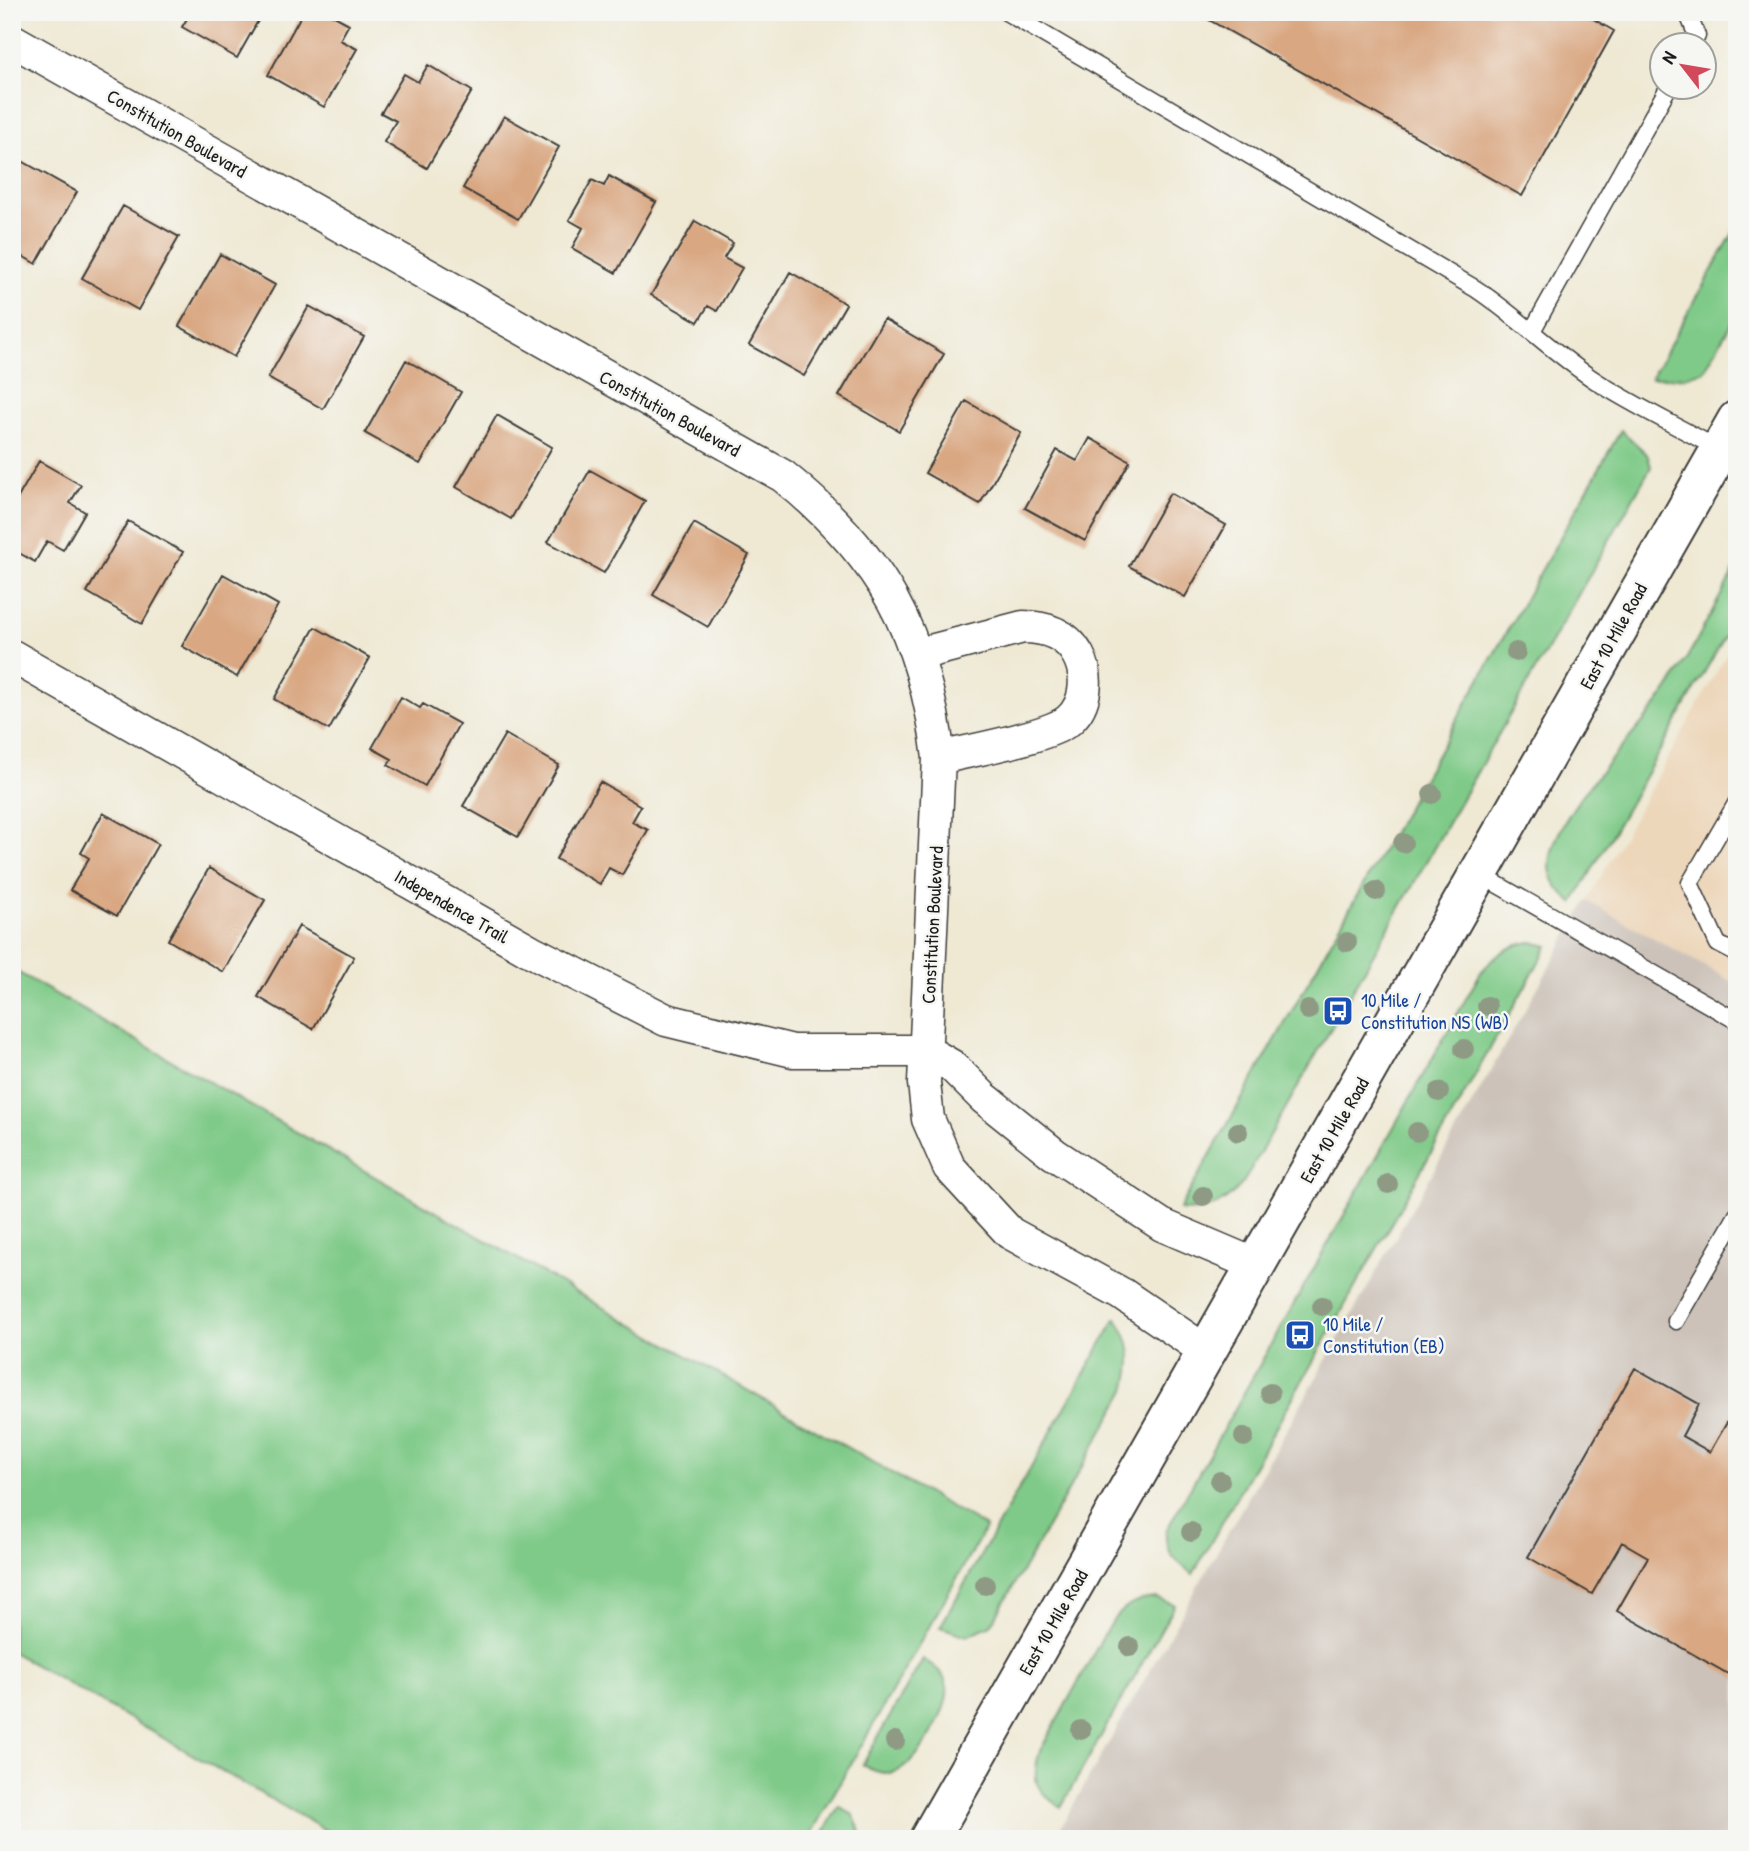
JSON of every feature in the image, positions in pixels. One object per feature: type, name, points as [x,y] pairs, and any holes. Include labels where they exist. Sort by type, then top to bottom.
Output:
[{"type":"main road","name":"East 10 Mile Road","points":[[929,1839],[1479,874],[1731,443]]},
{"type":"street","name":"Constitution Boulevard","points":[[12,40],[783,476],[824,510],[889,590],[919,654],[933,705],[939,758],[924,1083],[929,1119],[949,1167],[1010,1233],[1122,1294],[1207,1352]]},
{"type":"street","points":[[919,654],[1023,627],[1038,627],[1052,631],[1077,652],[1086,681],[1079,708],[1059,727],[939,758]]},
{"type":"street","name":"Independence Trail","points":[[12,656],[531,951],[666,1020],[793,1051],[926,1051]]},
{"type":"street","points":[[926,1051],[951,1066],[984,1098],[1054,1154],[1152,1218],[1256,1265]]},
{"type":"lane","points":[[1006,12],[1476,289],[1509,311],[1597,382],[1731,443]]},
{"type":"lane","points":[[1687,12],[1694,32]]},
{"type":"lane","points":[[1532,331],[1660,102]]},
{"type":"lane","points":[[1737,802],[1690,883],[1718,944],[1737,954]]},
{"type":"lane","points":[[1479,874],[1737,1021]]},
{"type":"lane","points":[[1676,1321],[1737,1215]]},
{"type":"shaded area","points":[[1737,636],[1737,984],[1587,901]]},
{"type":"shaded area","points":[[1587,901],[1737,984],[1737,1839],[1054,1839]]},
{"type":"green space","points":[[1737,226],[1737,313],[1704,371],[1684,377],[1651,378]]},
{"type":"green space","points":[[1621,430],[1647,454],[1651,467],[1243,1183],[1215,1206],[1179,1210]]},
{"type":"green space","points":[[1737,566],[1737,615],[1573,903],[1560,891],[1550,869],[1555,842],[1566,819],[1600,772],[1669,688]]},
{"type":"green space","points":[[1531,942],[1548,946],[1193,1574],[1169,1551],[1166,1531],[1481,972],[1503,952]]},
{"type":"green space","points":[[12,969],[986,1527],[808,1839],[341,1839],[12,1652]]},
{"type":"green space","points":[[1116,1318],[1131,1352],[1126,1390],[991,1625],[967,1636],[940,1627]]},
{"type":"green space","points":[[1157,1598],[1175,1605],[1061,1807],[1045,1796],[1037,1784],[1036,1769],[1040,1751],[1110,1624],[1130,1605]]},
{"type":"green space","points":[[923,1659],[941,1674],[947,1687],[944,1709],[930,1736],[912,1760],[894,1772],[881,1772],[862,1765]]},
{"type":"green space","points":[[839,1806],[853,1815],[864,1839],[820,1839]]},
{"type":"building","points":[[191,12],[263,12],[237,58],[182,27]]},
{"type":"building","points":[[303,12],[327,12],[349,24],[340,40],[357,49],[324,107],[268,75]]},
{"type":"building","points":[[1195,12],[1581,12],[1614,31],[1522,196]]},
{"type":"building","points":[[428,65],[472,91],[427,168],[384,142],[396,121],[381,113],[404,74],[418,82]]},
{"type":"building","points":[[504,116],[559,147],[518,219],[463,188]]},
{"type":"building","points":[[22,161],[77,192],[36,264],[12,250],[12,178]]},
{"type":"building","points":[[609,176],[656,202],[616,273],[572,248],[583,228],[569,220],[592,180],[604,186]]},
{"type":"building","points":[[123,206],[179,237],[138,310],[82,278]]},
{"type":"building","points":[[695,221],[733,243],[724,258],[742,268],[717,311],[708,306],[698,322],[651,295]]},
{"type":"building","points":[[220,254],[275,285],[234,357],[179,326]]},
{"type":"building","points":[[790,272],[846,304],[804,376],[749,345]]},
{"type":"building","points":[[309,306],[364,337],[323,409],[268,378]]},
{"type":"building","points":[[884,319],[944,354],[899,431],[839,396]]},
{"type":"building","points":[[406,360],[461,392],[420,464],[365,433]]},
{"type":"building","points":[[966,401],[1021,433],[980,504],[925,473]]},
{"type":"building","points":[[497,415],[552,447],[511,519],[456,487]]},
{"type":"building","points":[[1090,438],[1130,461],[1085,541],[1025,508],[1057,450],[1077,461]]},
{"type":"building","points":[[39,461],[81,485],[70,503],[85,512],[63,550],[47,541],[35,562],[12,549],[12,508]]},
{"type":"building","points":[[590,470],[645,501],[604,573],[548,542]]},
{"type":"building","points":[[1170,493],[1226,525],[1185,597],[1129,566]]},
{"type":"building","points":[[128,521],[183,552],[142,624],[87,592]]},
{"type":"building","points":[[694,523],[749,555],[708,627],[653,595]]},
{"type":"building","points":[[223,574],[278,605],[237,677],[182,646]]},
{"type":"building","points":[[315,627],[370,658],[329,730],[274,699]]},
{"type":"building","points":[[401,697],[420,708],[423,704],[459,724],[425,786],[388,765],[392,759],[372,748]]},
{"type":"building","points":[[505,734],[559,765],[518,837],[463,806]]},
{"type":"building","points":[[600,782],[641,806],[632,822],[648,830],[622,875],[609,868],[600,884],[556,859]]},
{"type":"building","points":[[103,813],[158,844],[117,916],[70,890],[89,858],[81,853]]},
{"type":"building","points":[[209,868],[265,900],[223,972],[168,940]]},
{"type":"building","points":[[299,926],[354,957],[313,1029],[258,997]]},
{"type":"building","points":[[1635,1368],[1699,1404],[1682,1436],[1710,1452],[1737,1405],[1737,1679],[1617,1611],[1648,1557],[1622,1542],[1592,1594],[1528,1557]]},
{"type":"place","name":"10 Mile / Constitution NS (WB)","points":[[1338,1011]]},
{"type":"place","name":"10 Mile / Constitution (EB)","points":[[1300,1335]]}]
